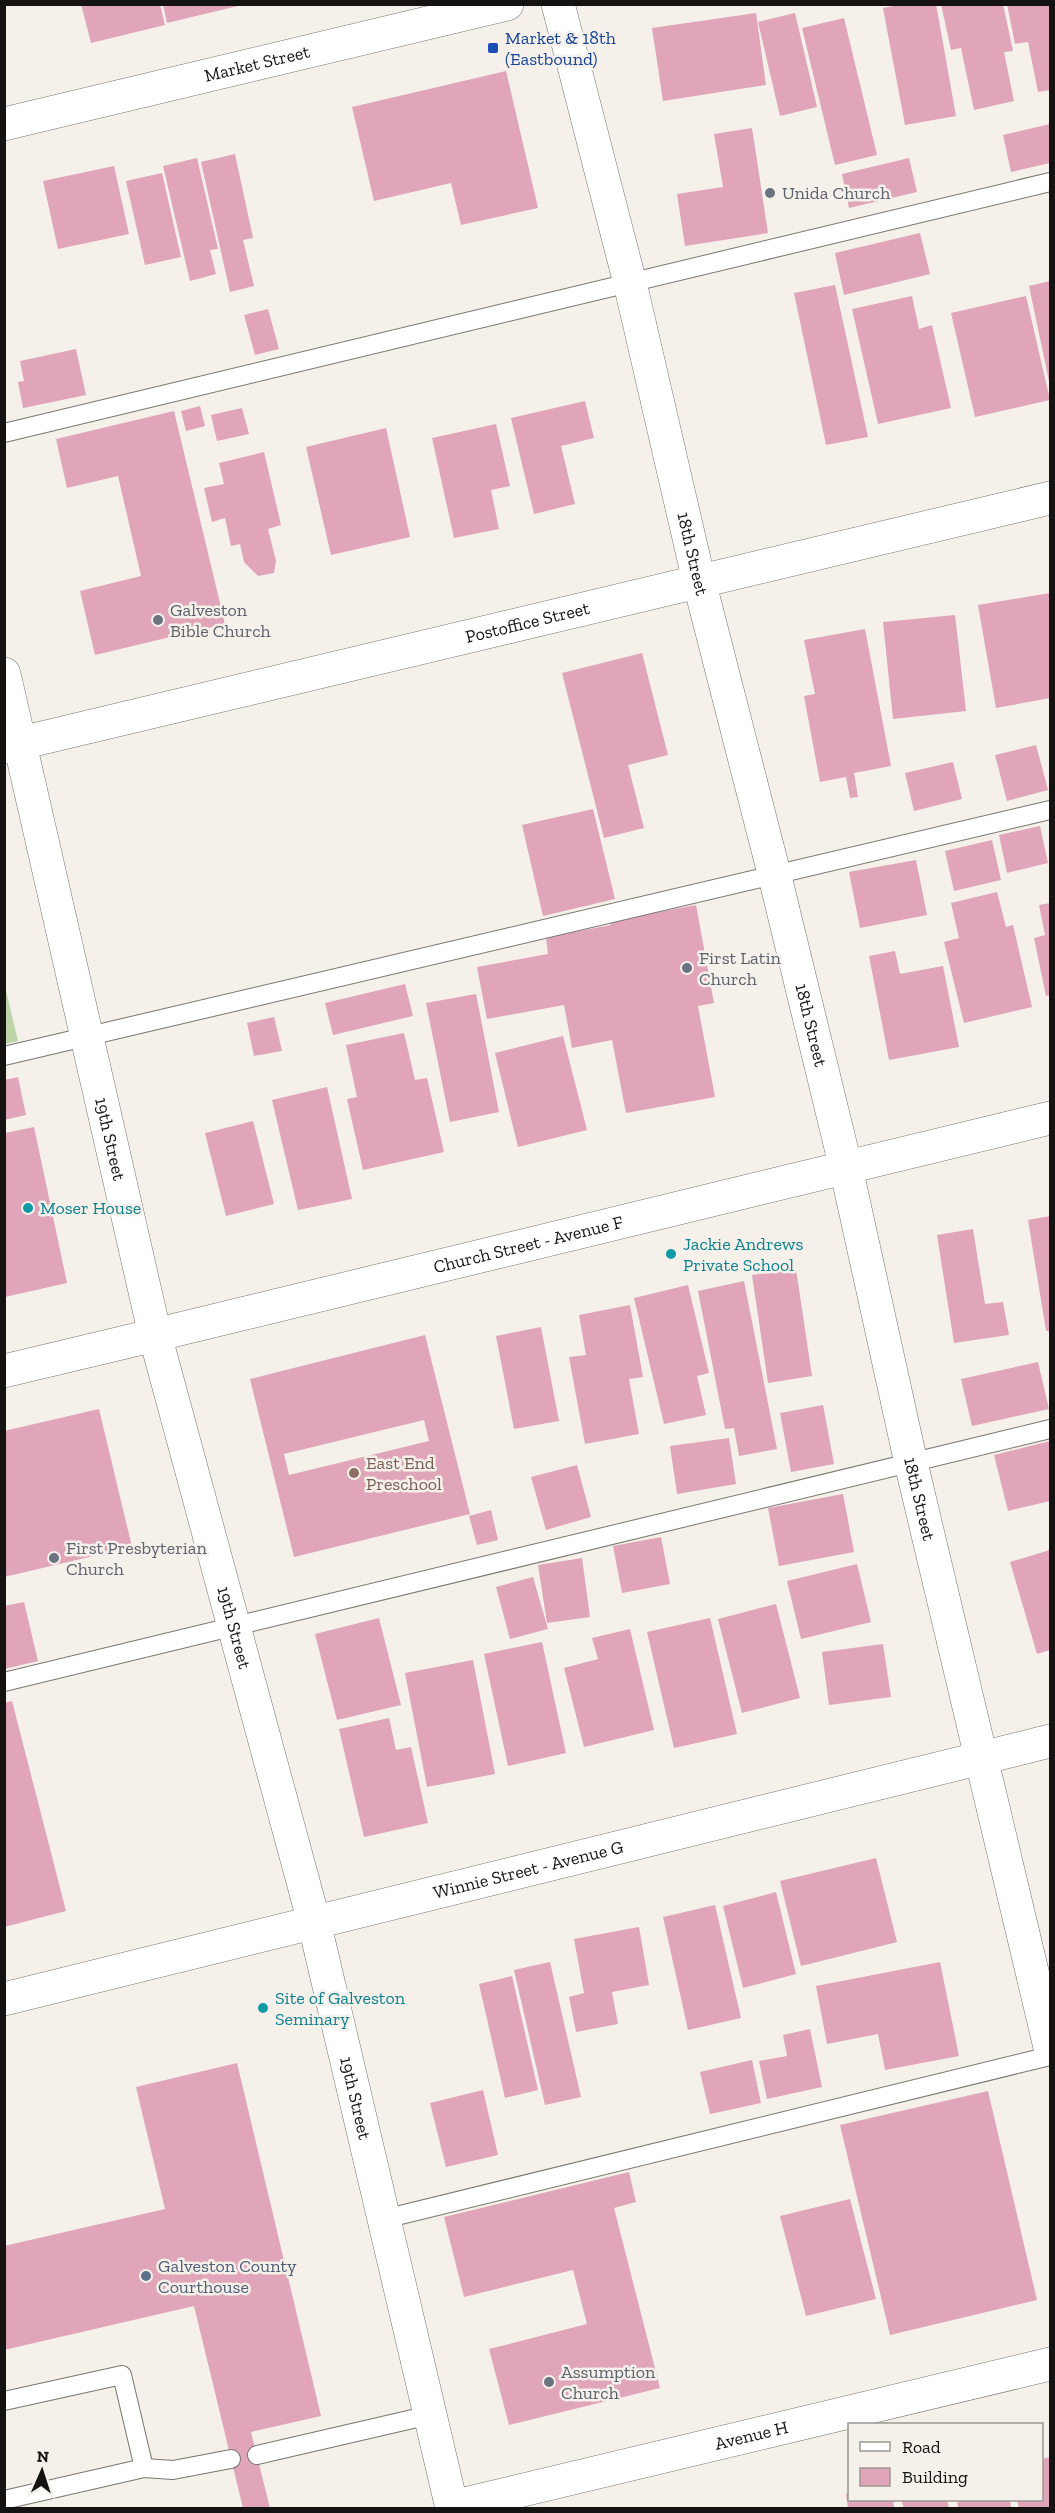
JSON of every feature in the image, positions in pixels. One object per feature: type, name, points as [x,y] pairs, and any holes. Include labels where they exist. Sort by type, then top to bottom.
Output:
[{"type":"street","name":"Market Street","points":[[4,124],[507,4]]},
{"type":"street","name":"18th Street","points":[[558,4],[630,284],[699,581],[775,877],[846,1168],[911,1463],[1050,2047]]},
{"type":"street","name":"Postoffice Street","points":[[13,745],[1050,498]]},
{"type":"street","name":"19th Street","points":[[4,674],[13,745],[87,1036],[155,1335],[314,1922],[452,2508]]},
{"type":"street","name":"Church Street - Avenue F","points":[[4,1371],[1050,1118]]},
{"type":"street","name":"Winnie Street - Avenue G","points":[[4,1999],[1050,1741]]},
{"type":"street","name":"Avenue H","points":[[452,2508],[1050,2364]]},
{"type":"lane","points":[[4,433],[1050,182]]},
{"type":"lane","points":[[4,1056],[775,877],[1050,810]]},
{"type":"lane","points":[[4,1682],[1050,1429]]},
{"type":"lane","points":[[384,2220],[1050,2056]]},
{"type":"lane","points":[[4,2401],[122,2375],[144,2468]]},
{"type":"lane","points":[[257,2455],[430,2415]]},
{"type":"lane","points":[[4,2500],[144,2468],[173,2470],[231,2459]]},
{"type":"green space","points":[[4,982],[18,1041],[5,1044],[4,1044]]},
{"type":"building","points":[[81,4],[160,4],[165,25],[91,43]]},
{"type":"building","points":[[904,4],[936,4],[956,116],[905,125],[883,8]]},
{"type":"building","points":[[941,4],[1003,4],[1013,51],[1004,52],[1014,101],[974,110],[961,48],[951,50]]},
{"type":"building","points":[[1007,4],[1050,4],[1050,90],[1038,92],[1028,42],[1015,44]]},
{"type":"building","points":[[163,5],[242,5],[167,23]]},
{"type":"building","points":[[756,13],[766,85],[663,101],[652,28]]},
{"type":"building","points":[[795,13],[817,107],[780,116],[758,22]]},
{"type":"building","points":[[844,18],[877,155],[835,165],[802,28]]},
{"type":"building","points":[[506,71],[538,208],[461,225],[451,183],[374,201],[352,107]]},
{"type":"building","points":[[1050,124],[1050,163],[1011,172],[1003,135]]},
{"type":"building","points":[[752,128],[768,233],[685,246],[677,194],[723,187],[714,134]]},
{"type":"building","points":[[235,154],[253,238],[243,240],[254,286],[230,292],[201,162]]},
{"type":"building","points":[[197,158],[218,249],[210,250],[216,274],[190,281],[163,166]]},
{"type":"building","points":[[909,158],[917,192],[849,208],[842,174]]},
{"type":"building","points":[[114,166],[129,234],[58,249],[43,181]]},
{"type":"building","points":[[162,173],[181,257],[145,265],[126,181]]},
{"type":"building","points":[[920,233],[930,274],[844,295],[835,253]]},
{"type":"building","points":[[1050,281],[1050,381],[1049,381],[1029,286]]},
{"type":"building","points":[[835,285],[868,437],[826,445],[794,293]]},
{"type":"building","points":[[912,296],[919,329],[932,325],[951,408],[878,424],[852,309]]},
{"type":"building","points":[[1026,296],[1050,400],[975,417],[951,313]]},
{"type":"building","points":[[268,309],[279,349],[255,355],[244,315]]},
{"type":"building","points":[[76,349],[86,395],[23,408],[18,382],[24,381],[20,361]]},
{"type":"building","points":[[585,401],[594,438],[561,446],[575,504],[534,514],[511,418]]},
{"type":"building","points":[[200,406],[205,426],[186,431],[181,411]]},
{"type":"building","points":[[242,408],[249,434],[217,441],[211,415]]},
{"type":"building","points":[[174,411],[225,624],[95,655],[80,591],[141,576],[118,476],[67,488],[56,439]]},
{"type":"building","points":[[496,424],[510,486],[491,490],[499,529],[454,538],[432,438]]},
{"type":"building","points":[[386,428],[410,537],[331,555],[306,447]]},
{"type":"building","points":[[264,452],[281,525],[268,529],[276,561],[274,573],[258,576],[244,562],[240,544],[231,546],[225,518],[212,522],[204,488],[224,484],[219,463]]},
{"type":"building","points":[[1050,593],[1050,698],[996,708],[978,605]]},
{"type":"building","points":[[955,615],[966,711],[893,719],[883,622]]},
{"type":"building","points":[[865,629],[891,766],[854,773],[858,797],[850,798],[846,777],[820,782],[804,696],[815,694],[804,640]]},
{"type":"building","points":[[642,653],[668,755],[628,765],[644,828],[604,838],[562,673]]},
{"type":"building","points":[[1036,745],[1048,790],[1007,801],[995,755]]},
{"type":"building","points":[[953,762],[962,799],[914,811],[905,773]]},
{"type":"building","points":[[593,809],[615,899],[543,916],[522,825]]},
{"type":"building","points":[[1040,826],[1048,863],[1007,873],[999,835]]},
{"type":"building","points":[[992,840],[1001,880],[954,891],[945,851]]},
{"type":"building","points":[[916,860],[927,915],[860,928],[849,872]]},
{"type":"building","points":[[997,892],[1006,927],[1013,925],[1032,1007],[964,1023],[944,942],[959,938],[951,903]]},
{"type":"building","points":[[1050,903],[1050,995],[1046,996],[1034,938],[1045,935],[1039,905]]},
{"type":"building","points":[[696,905],[714,1003],[698,1006],[715,1097],[626,1113],[612,1040],[572,1048],[564,1005],[487,1019],[477,967],[548,954],[546,937],[611,925],[610,921]]},
{"type":"building","points":[[895,951],[900,974],[943,966],[959,1047],[889,1060],[869,956]]},
{"type":"building","points":[[405,984],[413,1016],[333,1035],[325,1003]]},
{"type":"building","points":[[476,994],[499,1112],[450,1122],[426,1003]]},
{"type":"building","points":[[274,1017],[282,1051],[254,1056],[247,1023]]},
{"type":"building","points":[[404,1033],[415,1080],[427,1078],[444,1152],[363,1170],[347,1099],[357,1097],[346,1045]]},
{"type":"building","points":[[563,1036],[587,1130],[518,1147],[495,1053]]},
{"type":"building","points":[[18,1077],[26,1115],[4,1120],[4,1080]]},
{"type":"building","points":[[327,1087],[352,1199],[298,1210],[272,1100]]},
{"type":"building","points":[[253,1121],[274,1204],[226,1216],[205,1133]]},
{"type":"building","name":"Moser House","points":[[34,1127],[67,1283],[5,1297],[5,1133]]},
{"type":"building","points":[[1050,1216],[1050,1331],[1046,1331],[1028,1220]]},
{"type":"building","points":[[973,1229],[985,1304],[1003,1302],[1009,1335],[954,1343],[937,1235]]},
{"type":"building","points":[[796,1269],[812,1376],[768,1383],[752,1275]]},
{"type":"building","points":[[744,1281],[777,1449],[739,1456],[734,1428],[725,1429],[698,1291]]},
{"type":"building","points":[[688,1285],[709,1373],[697,1376],[706,1415],[664,1424],[634,1298]]},
{"type":"building","points":[[630,1305],[643,1377],[629,1379],[639,1434],[585,1444],[569,1357],[586,1355],[579,1315]]},
{"type":"building","points":[[541,1327],[559,1421],[514,1429],[496,1336]]},
{"type":"building","points":[[425,1335],[470,1514],[294,1557],[250,1379]],"holes":[[[424,1420],[429,1441],[289,1475],[284,1454]]]},
{"type":"building","points":[[1038,1362],[1049,1409],[972,1426],[961,1379]]},
{"type":"building","points":[[823,1405],[834,1464],[791,1472],[780,1413]]},
{"type":"building","points":[[99,1409],[132,1547],[4,1577],[4,1431]]},
{"type":"building","points":[[729,1438],[736,1484],[677,1494],[670,1446]]},
{"type":"building","points":[[1050,1441],[1050,1501],[1008,1511],[994,1455]]},
{"type":"building","points":[[577,1465],[591,1517],[546,1530],[531,1477]]},
{"type":"building","points":[[843,1494],[854,1552],[779,1566],[768,1508]]},
{"type":"building","points":[[491,1510],[498,1540],[477,1545],[469,1516]]},
{"type":"building","points":[[661,1537],[670,1584],[622,1593],[613,1546]]},
{"type":"building","points":[[1050,1550],[1050,1650],[1037,1654],[1010,1562]]},
{"type":"building","points":[[582,1558],[590,1617],[547,1623],[538,1565]]},
{"type":"building","points":[[857,1564],[871,1622],[801,1639],[787,1581]]},
{"type":"building","points":[[533,1577],[548,1629],[510,1639],[496,1587]]},
{"type":"building","points":[[24,1602],[38,1661],[4,1669],[4,1606]]},
{"type":"building","points":[[776,1604],[800,1698],[742,1713],[718,1619]]},
{"type":"building","points":[[379,1618],[401,1705],[337,1720],[315,1634]]},
{"type":"building","points":[[710,1618],[737,1734],[674,1748],[647,1632]]},
{"type":"building","points":[[630,1629],[654,1730],[584,1747],[564,1668],[598,1659],[592,1638]]},
{"type":"building","points":[[542,1642],[566,1753],[508,1766],[484,1654]]},
{"type":"building","points":[[883,1644],[891,1697],[829,1705],[822,1652]]},
{"type":"building","points":[[473,1660],[495,1774],[427,1787],[405,1673]]},
{"type":"building","points":[[12,1701],[66,1911],[4,1927],[4,1703]]},
{"type":"building","points":[[389,1718],[396,1750],[411,1747],[428,1823],[364,1837],[339,1729]]},
{"type":"building","points":[[876,1858],[897,1942],[801,1966],[780,1881]]},
{"type":"building","points":[[776,1892],[796,1974],[743,1988],[723,1906]]},
{"type":"building","points":[[715,1905],[741,2018],[688,2030],[663,1917]]},
{"type":"building","points":[[639,1927],[649,1985],[612,1992],[618,2024],[576,2032],[569,1997],[584,1993],[574,1939]]},
{"type":"building","points":[[550,1962],[581,2097],[545,2105],[514,1970]]},
{"type":"building","points":[[940,1962],[959,2056],[885,2070],[878,2034],[827,2044],[816,1986]]},
{"type":"building","points":[[512,1976],[538,2090],[505,2098],[479,1984]]},
{"type":"building","points":[[810,2029],[822,2087],[767,2099],[759,2061],[787,2056],[783,2035]]},
{"type":"building","points":[[752,2060],[761,2103],[710,2114],[700,2072]]},
{"type":"building","name":"Galveston County Courthouse","points":[[237,2063],[321,2416],[251,2432],[270,2508],[243,2508],[194,2306],[4,2350],[4,2246],[165,2209],[136,2087]]},
{"type":"building","points":[[483,2090],[498,2155],[446,2167],[430,2103]]},
{"type":"building","points":[[988,2091],[1037,2300],[890,2335],[840,2125]]},
{"type":"building","points":[[629,2172],[636,2202],[614,2208],[660,2388],[509,2425],[489,2349],[587,2324],[573,2270],[464,2297],[444,2217]]},
{"type":"building","points":[[850,2199],[876,2299],[806,2316],[780,2216]]},
{"type":"building","points":[[1050,2457],[1050,2508],[1019,2508],[1017,2501],[1043,2501],[1043,2459]]},
{"type":"building","points":[[846,2494],[848,2494],[848,2501],[893,2501],[894,2508],[848,2508]]},
{"type":"building","points":[[901,2501],[947,2501],[949,2508],[904,2508]]},
{"type":"building","points":[[957,2501],[1010,2501],[1011,2508],[958,2508]]},
{"type":"place","name":"Market & 18th (Eastbound)","points":[[493,48]]},
{"type":"place","name":"Unida Church","points":[[770,193]]},
{"type":"place","name":"Galveston Bible Church","points":[[158,620]]},
{"type":"place","name":"First Latin Church","points":[[687,968]]},
{"type":"place","name":"Moser House","points":[[28,1208]]},
{"type":"place","name":"Jackie Andrews Private School","points":[[671,1254]]},
{"type":"place","name":"East End Preschool","points":[[354,1473]]},
{"type":"place","name":"First Presbyterian Church","points":[[54,1558]]},
{"type":"place","name":"Site of Galveston Seminary","points":[[263,2008]]},
{"type":"place","name":"Galveston County Courthouse","points":[[146,2276]]},
{"type":"place","name":"Assumption Church","points":[[549,2382]]}]
